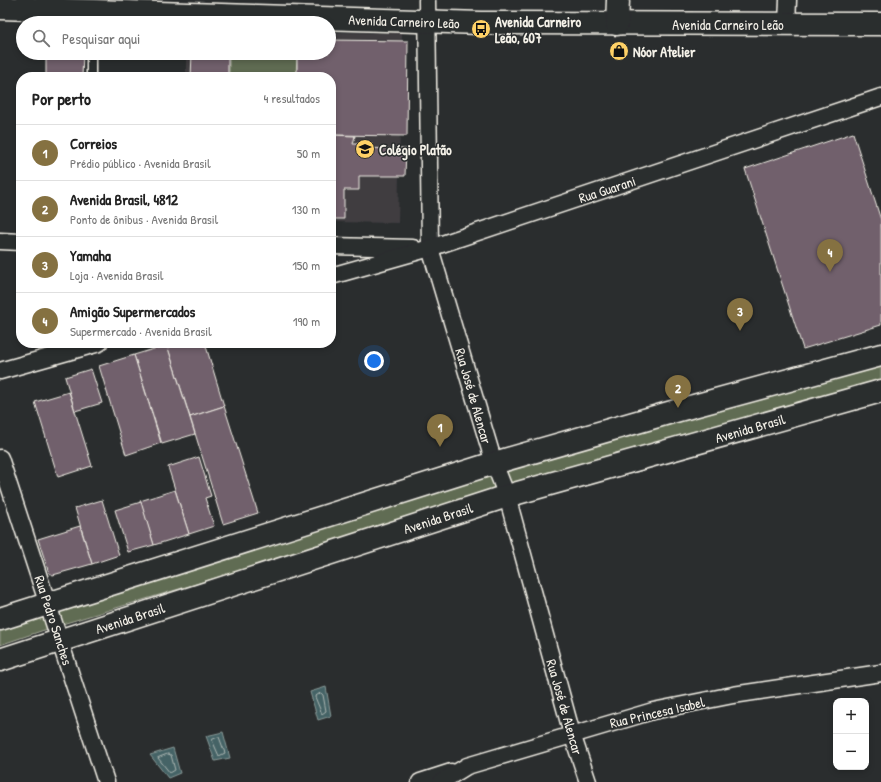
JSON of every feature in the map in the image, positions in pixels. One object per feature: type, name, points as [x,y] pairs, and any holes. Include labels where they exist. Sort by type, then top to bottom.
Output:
[{"type":"main road","points":[[617,24],[618,0]]},
{"type":"main road","name":"Avenida Carneiro Leão","points":[[0,8],[91,14],[175,16]]},
{"type":"main road","name":"Avenida Carneiro Leão","points":[[336,20],[617,24],[881,24]]},
{"type":"main road","points":[[0,619],[494,463],[679,410],[881,355]]},
{"type":"main road","name":"Avenida Brasil","points":[[0,660],[507,496],[881,391]]},
{"type":"street","name":"Rua José de Alencar","points":[[427,0],[430,248],[494,463],[507,496],[572,734],[588,782]]},
{"type":"street","points":[[787,24],[788,0]]},
{"type":"street","name":"Rua Guarani","points":[[336,275],[430,248],[881,97]]},
{"type":"street","points":[[0,241],[16,242]]},
{"type":"street","points":[[336,246],[430,248]]},
{"type":"street","points":[[0,372],[82,348]]},
{"type":"street","name":"Rua Pedro Sanches","points":[[0,458],[106,782]]},
{"type":"street","name":"Rua Princesa Isabel","points":[[441,782],[467,766],[653,711],[733,695],[881,673]]},
{"type":"street","points":[[420,782],[467,766]]},
{"type":"lane","points":[[91,60],[91,72]]},
{"type":"shaded area","name":"Colégio Platão","points":[[336,32],[402,33],[398,223],[336,222],[336,72],[186,72],[186,60],[336,60]]},
{"type":"green space","points":[[229,60],[297,60],[296,72],[229,72]]},
{"type":"green space","points":[[881,365],[881,386],[505,491],[56,626],[0,645],[0,621],[498,473]]},
{"type":"water","points":[[326,687],[331,716],[318,720],[310,692]]},
{"type":"water","points":[[223,732],[230,758],[215,761],[206,736]]},
{"type":"water","points":[[173,748],[180,773],[168,778],[150,755]]},
{"type":"building","points":[[336,40],[408,41],[407,136],[336,135],[336,72],[297,72],[297,60],[336,60]]},
{"type":"building","points":[[46,60],[83,60],[82,72],[46,72]]},
{"type":"building","points":[[192,60],[228,60],[228,72],[191,72]]},
{"type":"building","points":[[853,133],[881,220],[881,325],[803,349],[745,169]]},
{"type":"building","points":[[336,135],[355,136],[353,144],[360,144],[360,148],[406,149],[405,176],[359,176],[359,190],[344,190],[344,219],[336,219]]},
{"type":"building","points":[[157,348],[168,348],[195,434],[162,444],[134,355]]},
{"type":"building","points":[[168,348],[207,348],[224,406],[190,417]]},
{"type":"building","points":[[134,355],[161,443],[126,455],[99,366]]},
{"type":"building","points":[[91,369],[102,403],[75,411],[65,377]]},
{"type":"building","points":[[69,392],[92,466],[58,477],[35,402]]},
{"type":"building","points":[[224,406],[258,513],[223,524],[190,417]]},
{"type":"building","points":[[199,457],[211,496],[205,498],[214,526],[189,534],[168,467]]},
{"type":"building","points":[[175,490],[189,534],[154,545],[140,501]]},
{"type":"building","points":[[102,500],[119,555],[92,564],[75,508]]},
{"type":"building","points":[[141,502],[154,545],[128,552],[115,510]]},
{"type":"building","points":[[80,526],[92,564],[53,575],[49,573],[38,539]]},
{"type":"place","name":"Avenida Carneiro Leão, 607","points":[[481,29]]},
{"type":"place","name":"Nóor Atelier","points":[[619,51]]},
{"type":"place","name":"Colégio Platão","points":[[365,149]]},
{"type":"place","name":"Amigão Supermercados","points":[[830,272]]},
{"type":"place","name":"Yamaha","points":[[740,331]]},
{"type":"place","name":"Avenida Brasil, 4812","points":[[678,408]]},
{"type":"place","name":"Correios","points":[[440,447]]}]
